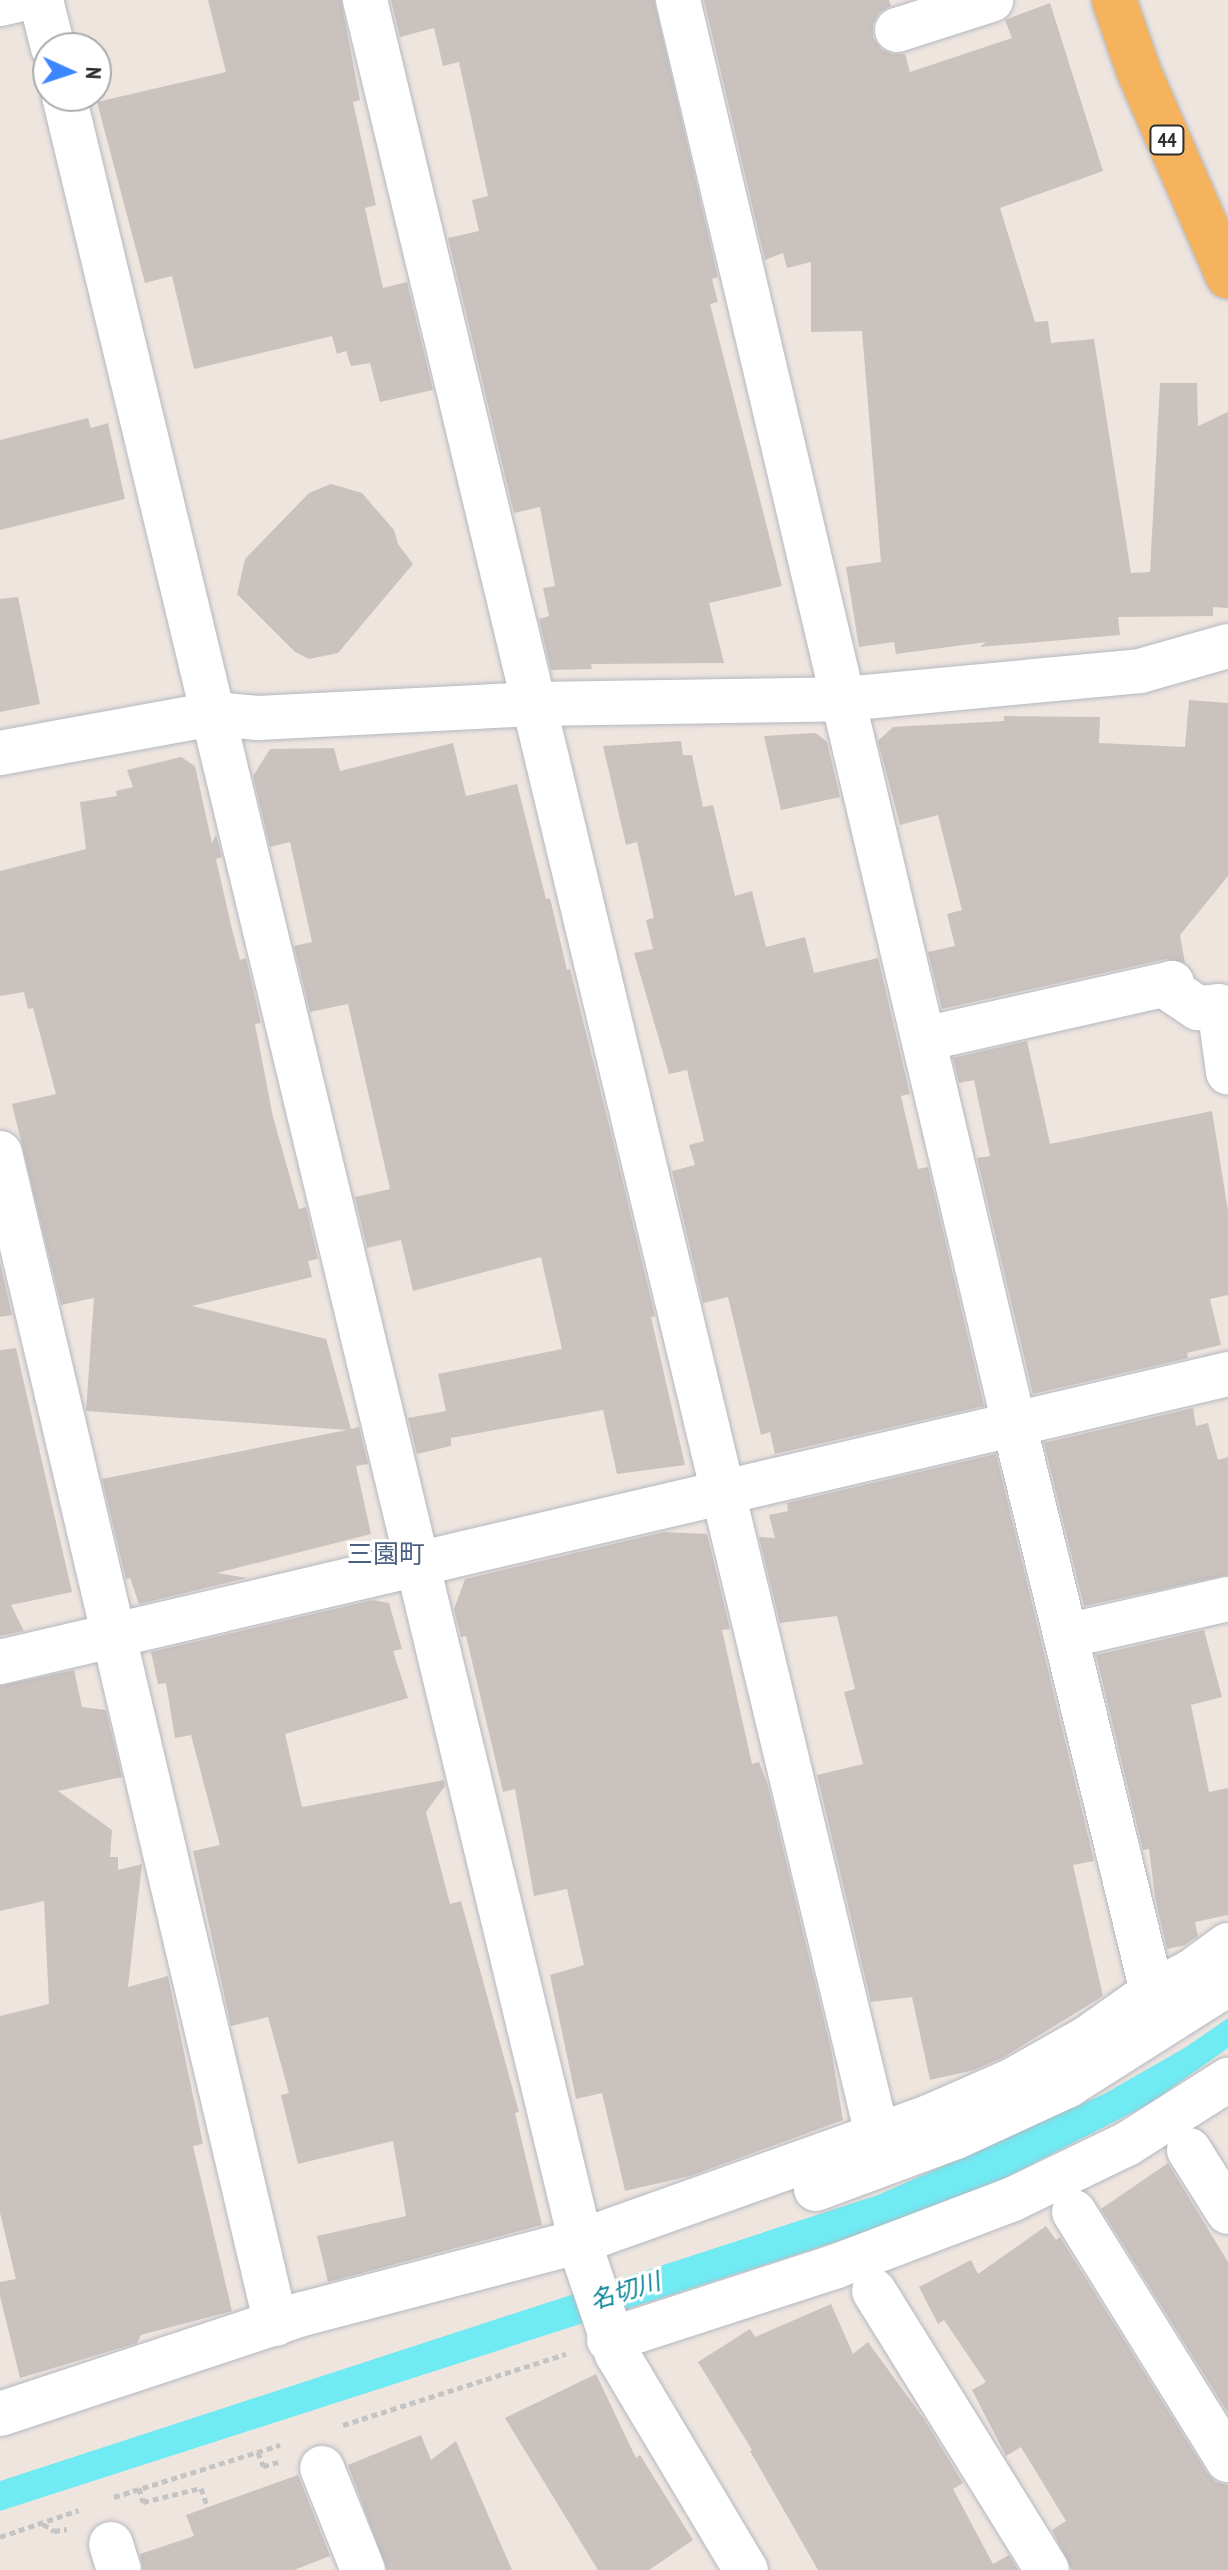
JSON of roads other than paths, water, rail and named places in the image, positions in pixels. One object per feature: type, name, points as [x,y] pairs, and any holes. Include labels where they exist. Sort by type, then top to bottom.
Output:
[{"type":"main road","name":"44","points":[[1114,0],[1139,72],[1228,277]]},
{"type":"street","points":[[0,4],[18,0]]},
{"type":"street","points":[[41,0],[49,32]]},
{"type":"street","points":[[365,0],[535,704],[720,1493],[877,2134]]},
{"type":"street","points":[[678,0],[1014,1424],[1152,1992]]},
{"type":"street","points":[[897,30],[991,0]]},
{"type":"street","points":[[68,112],[585,2258],[608,2334],[746,2570]]},
{"type":"street","points":[[0,753],[213,714],[258,718],[365,715],[535,704],[844,699],[1140,671],[1228,646]]},
{"type":"street","points":[[924,1039],[1172,983],[1174,992],[1198,1008],[1224,1006],[1228,1072]]},
{"type":"street","points":[[0,1153],[276,2324]]},
{"type":"street","points":[[0,1662],[1228,1374]]},
{"type":"street","points":[[1066,1636],[1228,1599]]},
{"type":"street","points":[[585,2258],[1015,2079],[1089,2037],[1152,1992],[1191,1972],[1228,1945]]},
{"type":"street","points":[[0,2414],[276,2324],[585,2258],[832,2184],[956,2137],[1067,2086],[1228,1984]]},
{"type":"street","points":[[608,2334],[834,2267],[1013,2199],[1127,2144],[1228,2080]]},
{"type":"street","points":[[1189,2150],[1228,2212]]},
{"type":"street","points":[[1074,2212],[1228,2460]]},
{"type":"street","points":[[874,2291],[1047,2570]]},
{"type":"street","points":[[322,2468],[363,2570]]},
{"type":"water","name":"名切川","points":[[1228,2018],[1228,2048],[1149,2104],[1007,2177],[900,2221],[0,2511],[0,2481],[878,2195],[1104,2094],[1186,2047]]},
{"type":"district","name":"三園町","points":[[386,1554]]}]
